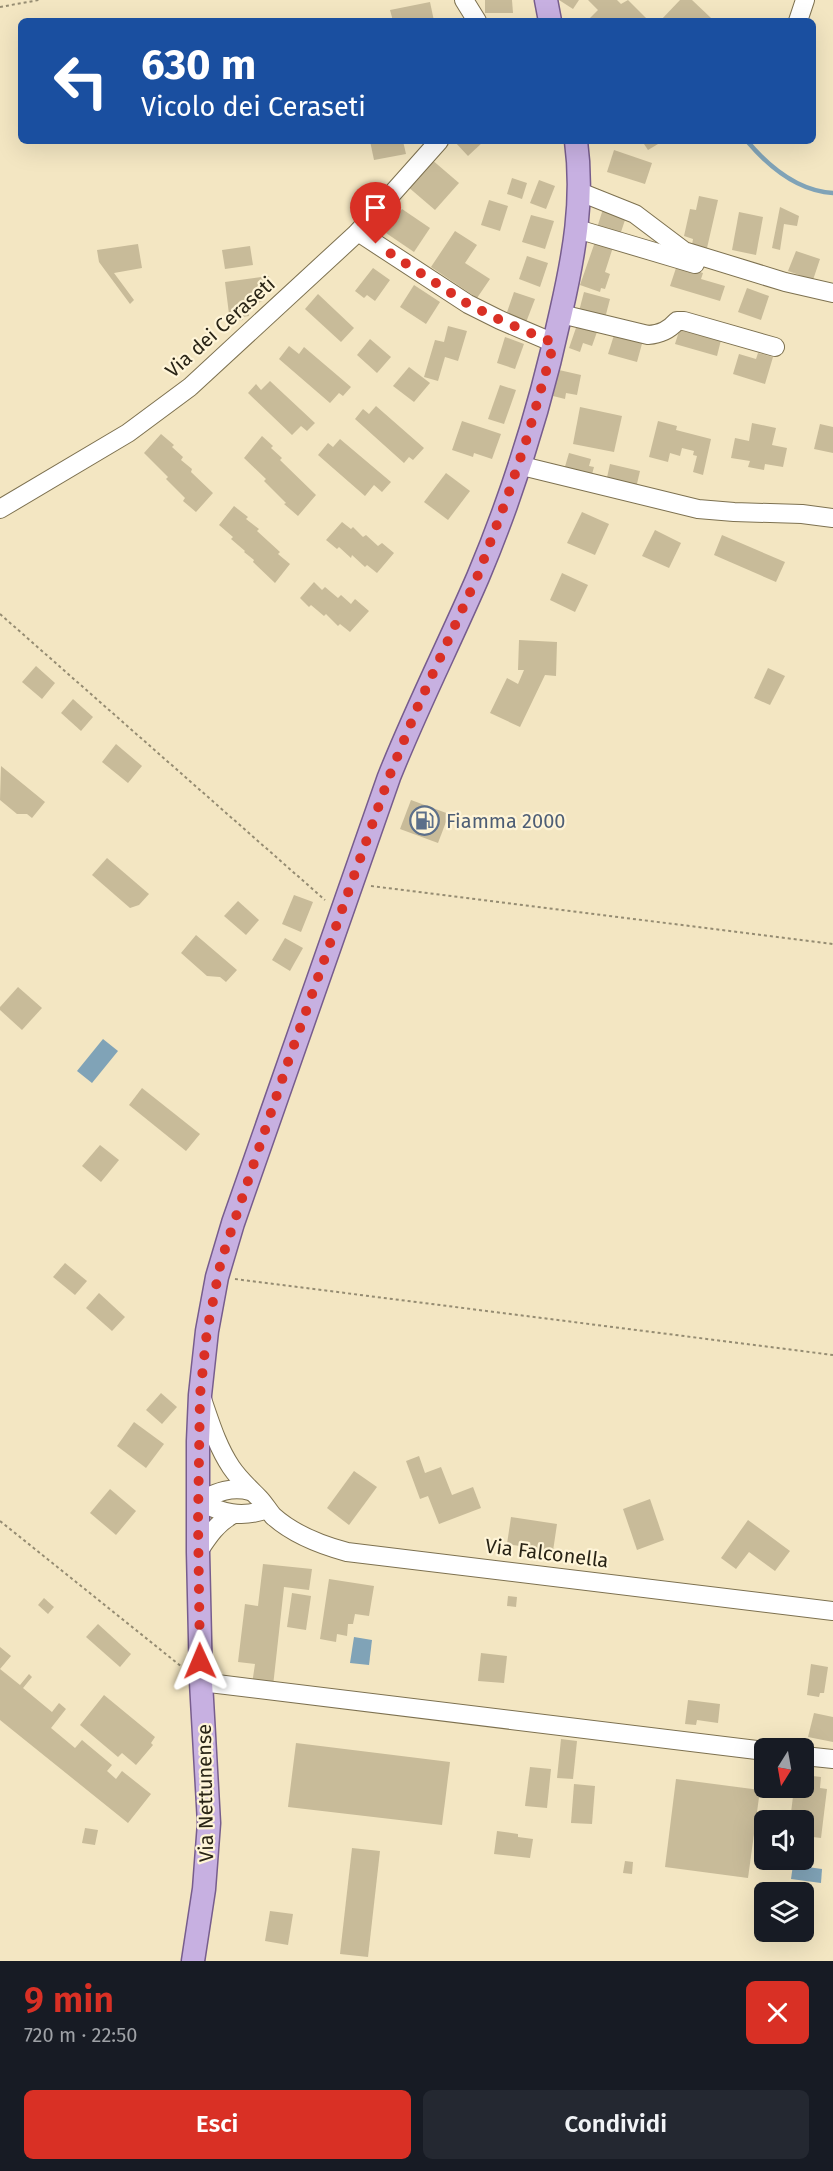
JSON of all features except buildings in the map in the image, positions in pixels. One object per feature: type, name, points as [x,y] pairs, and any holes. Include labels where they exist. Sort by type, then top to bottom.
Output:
[{"type":"main road","points":[[546,0],[549,18]]},
{"type":"main road","name":"Via Nettunense","points":[[193,1961],[205,1881],[209,1832],[201,1682],[198,1552],[200,1395],[207,1331],[217,1277],[233,1223],[400,750],[478,575],[518,465],[554,343],[577,229],[580,192],[576,144]]},
{"type":"street","points":[[464,0],[475,18]]},
{"type":"street","points":[[799,18],[805,0]]},
{"type":"street","name":"Via dei Ceraseti","points":[[0,509],[128,433],[166,406],[204,374],[357,232],[436,144]]},
{"type":"street","points":[[580,192],[635,214],[684,250],[786,282],[833,293]]},
{"type":"street","points":[[577,229],[788,292],[810,294]]},
{"type":"street","points":[[357,232],[468,304],[554,343]]},
{"type":"street","points":[[561,314],[648,335],[659,334],[671,328],[677,321],[684,321],[775,347]]},
{"type":"street","points":[[518,465],[698,509],[802,514],[833,518]]},
{"type":"street","name":"Via Falconella","points":[[200,1395],[220,1448],[231,1468],[275,1518],[302,1536],[322,1545],[347,1552],[833,1611]]},
{"type":"street","points":[[198,1501],[219,1491],[233,1488],[250,1491]]},
{"type":"street","points":[[198,1501],[232,1515],[254,1514],[267,1509]]},
{"type":"street","points":[[198,1552],[216,1527],[232,1515]]},
{"type":"street","points":[[201,1682],[754,1750]]},
{"type":"street","points":[[814,1757],[833,1759]]},
{"type":"path","points":[[0,7],[39,0]]},
{"type":"path","points":[[0,614],[341,914]]},
{"type":"path","points":[[351,884],[833,944]]},
{"type":"path","points":[[217,1277],[833,1355]]},
{"type":"path","points":[[0,1521],[201,1682]]},
{"type":"water","points":[[103,1039],[118,1051],[92,1083],[77,1071]]},
{"type":"water","points":[[354,1637],[372,1640],[369,1665],[350,1663]]},
{"type":"water","points":[[822,1869],[821,1883],[791,1879],[792,1870]]},
{"type":"waterway","points":[[750,144],[765,160],[796,183],[833,193]]},
{"type":"place","name":"Fiamma 2000","points":[[425,821]]},
{"type":"route","points":[[200,1661],[198,1441],[201,1373],[221,1261],[288,1062],[389,777],[418,706],[478,575],[508,495],[554,343],[468,304],[376,244]]}]
